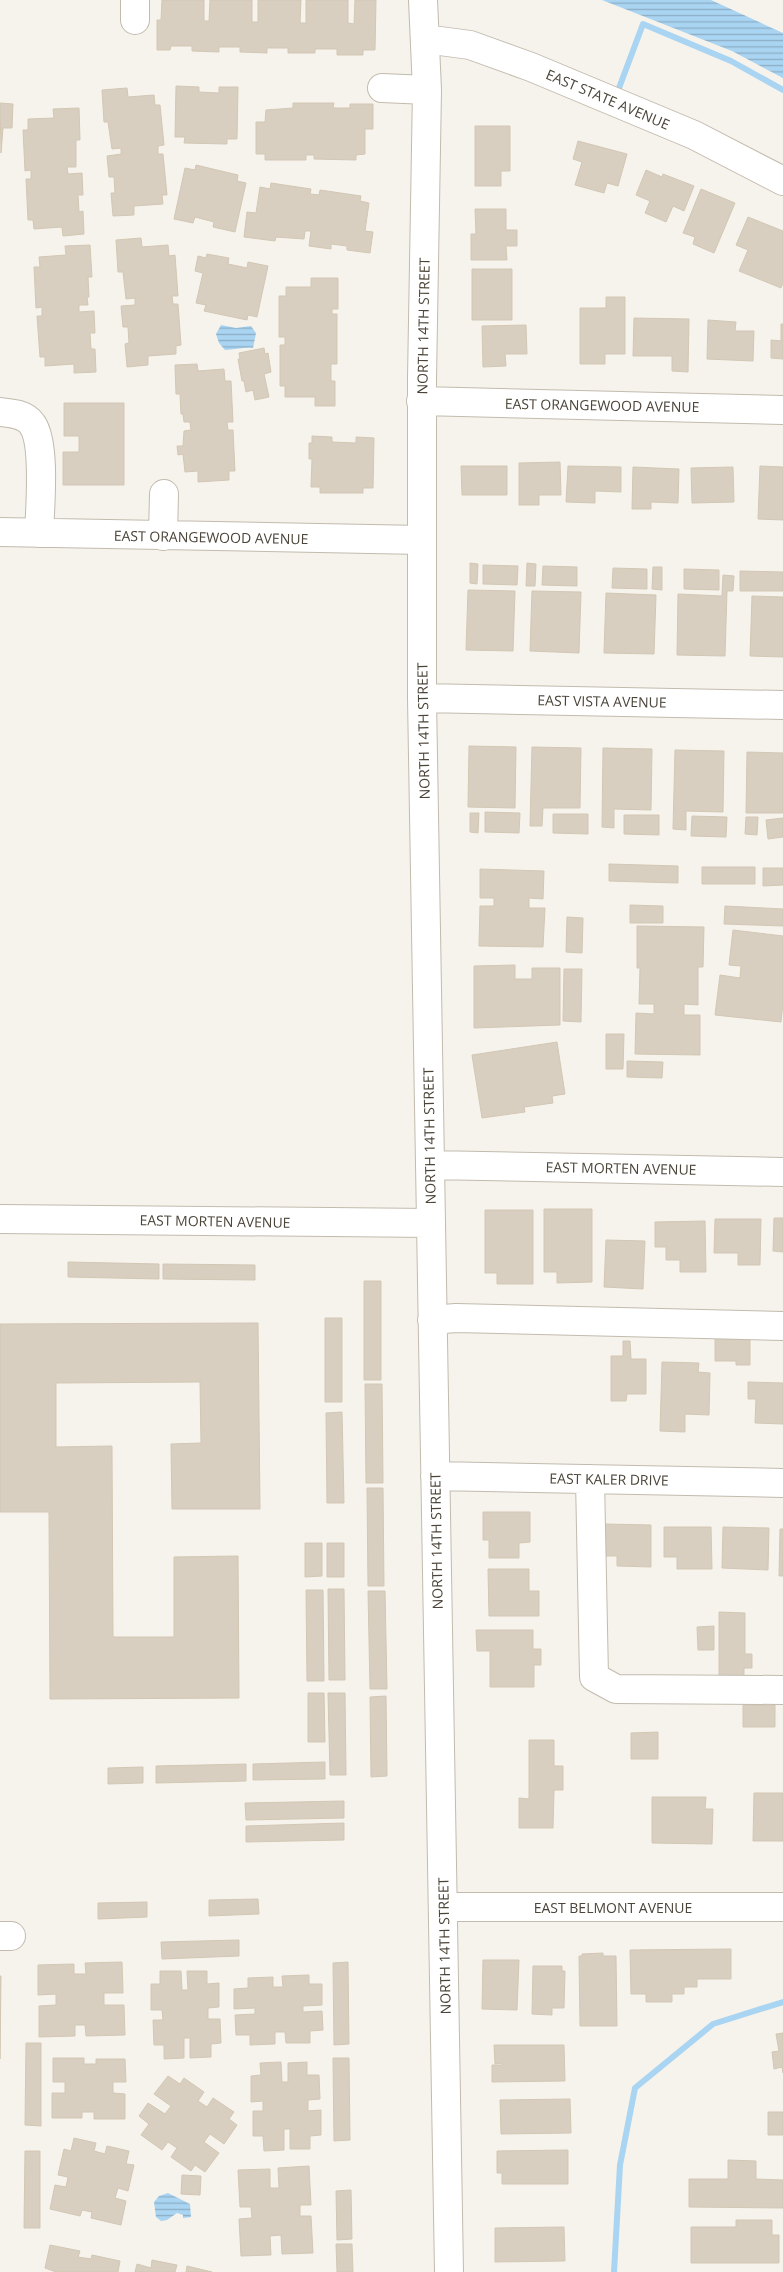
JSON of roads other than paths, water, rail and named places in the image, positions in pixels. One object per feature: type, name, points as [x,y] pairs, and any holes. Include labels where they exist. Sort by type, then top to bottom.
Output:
[{"type":"street","name":"NORTH 14TH STREET","points":[[423,0],[427,90],[422,401],[422,698],[449,2272]]},
{"type":"street","name":"EAST STATE AVENUE","points":[[425,39],[470,45],[531,67],[694,135],[783,181]]},
{"type":"street","points":[[382,88],[427,90]]},
{"type":"street","name":"EAST ORANGEWOOD AVENUE","points":[[422,401],[783,410]]},
{"type":"street","points":[[0,412],[24,417],[32,424],[39,440],[39,533]]},
{"type":"street","points":[[163,536],[164,494]]},
{"type":"street","name":"EAST ORANGEWOOD AVENUE","points":[[0,532],[422,540]]},
{"type":"street","name":"EAST VISTA AVENUE","points":[[422,698],[783,705]]},
{"type":"street","name":"EAST MORTEN AVENUE","points":[[430,1165],[783,1172]]},
{"type":"street","name":"EAST MORTEN AVENUE","points":[[0,1219],[431,1223]]},
{"type":"street","points":[[432,1320],[456,1318],[783,1326]]},
{"type":"street","name":"EAST KALER DRIVE","points":[[435,1476],[783,1483]]},
{"type":"street","points":[[590,1479],[594,1677],[616,1689],[783,1690]]},
{"type":"street","name":"EAST BELMONT AVENUE","points":[[444,1907],[783,1907]]},
{"type":"water","points":[[602,0],[711,0],[783,33],[783,78],[732,51]]},
{"type":"water","points":[[221,325],[236,328],[251,326],[256,333],[253,348],[225,350],[219,343],[216,334]]},
{"type":"water","points":[[168,2193],[190,2204],[191,2217],[183,2218],[183,2215],[177,2213],[167,2220],[161,2221],[156,2217],[154,2202],[159,2196]]},
{"type":"waterway","points":[[616,96],[643,24],[731,61],[783,90]]},
{"type":"waterway","points":[[614,2272],[620,2165],[635,2088],[713,2024],[783,2002]]}]
